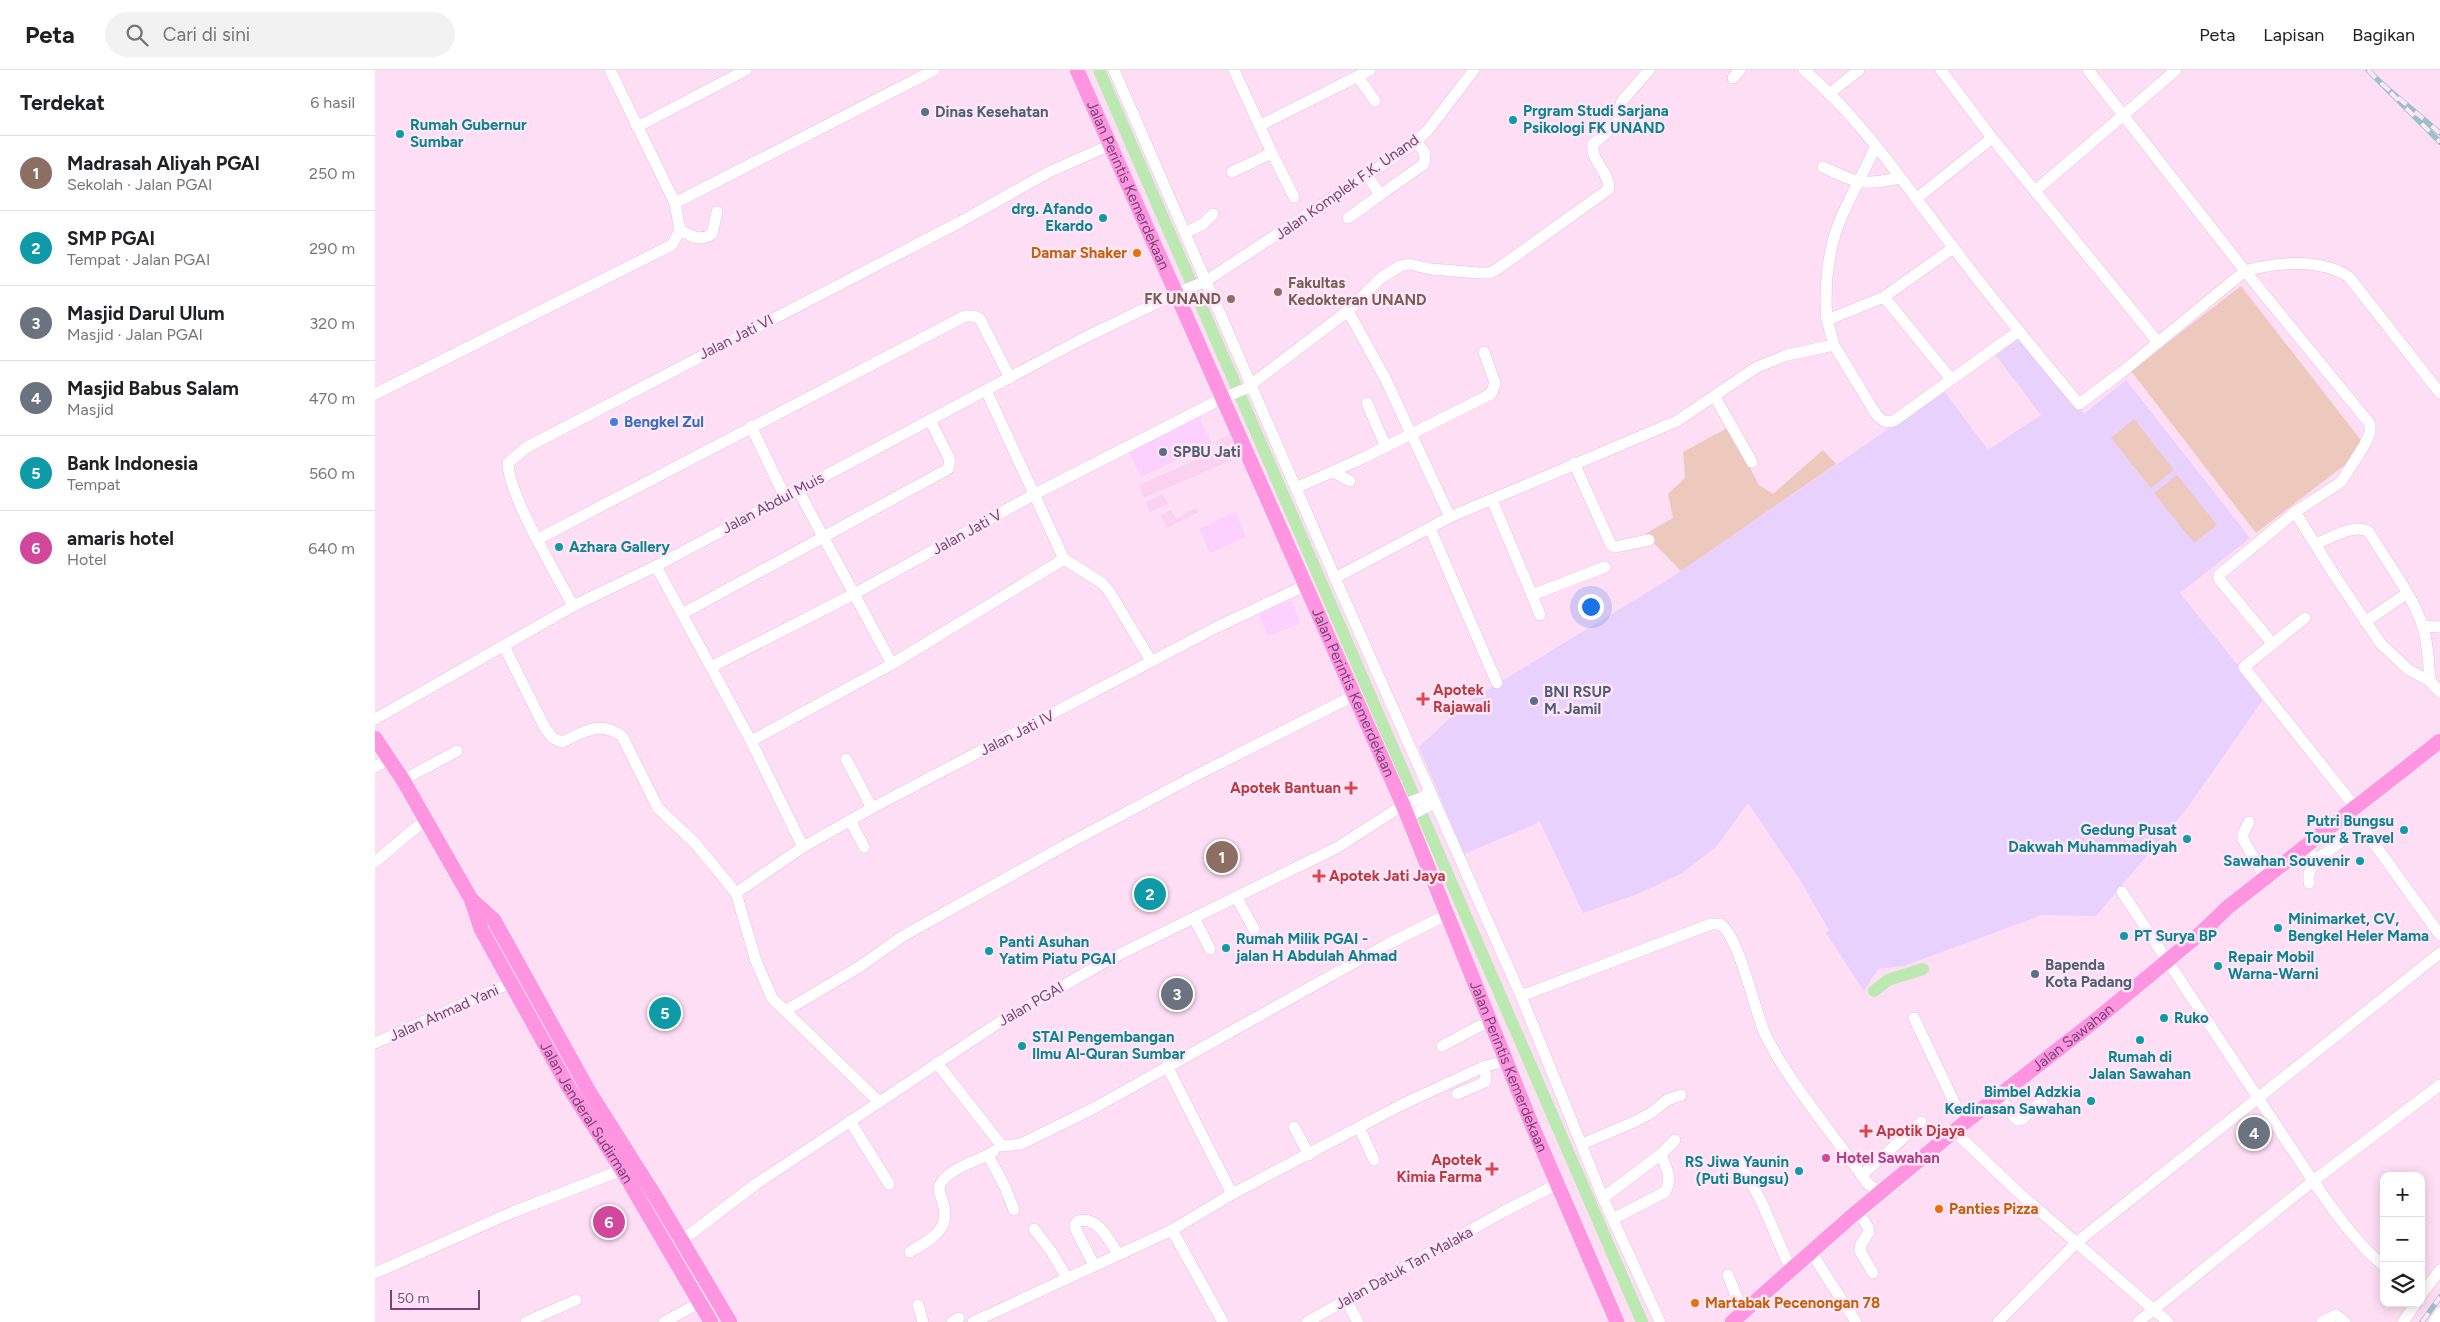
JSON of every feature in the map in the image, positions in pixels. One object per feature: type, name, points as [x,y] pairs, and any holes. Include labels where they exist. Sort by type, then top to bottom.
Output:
[{"type":"main road","name":"Jalan Perintis Kemerdekaan","points":[[1077,70],[1163,264],[1179,293],[1227,397],[1353,696],[1408,809],[1446,915],[1491,1020],[1557,1184],[1617,1322]]},
{"type":"main road","name":"Jalan Jenderal Sudirman","points":[[375,738],[381,763],[403,780],[471,899],[481,928],[518,979],[584,1113],[622,1170],[711,1322]]},
{"type":"main road","name":"Jalan Sawahan","points":[[1738,1318],[1857,1211],[1959,1127],[2097,1019],[2167,959],[2352,808],[2440,741]]},
{"type":"main road","points":[[518,979],[587,1088],[729,1322]]},
{"type":"street","points":[[375,394],[672,245],[680,230],[675,203],[610,70]]},
{"type":"street","points":[[637,127],[747,70]]},
{"type":"street","points":[[675,203],[934,70]]},
{"type":"street","points":[[1114,70],[1185,233],[1248,387],[1296,488],[1335,578],[1428,800],[1521,996],[1603,1198],[1660,1322]]},
{"type":"street","points":[[1234,70],[1271,153],[1294,197]]},
{"type":"street","points":[[1259,126],[1370,70]]},
{"type":"street","name":"Jalan Komplek F.K. Unand","points":[[1179,293],[1204,283],[1368,176],[1416,141],[1474,70]]},
{"type":"street","name":"Jalan Jati V","points":[[711,667],[854,594],[1035,494],[1248,387],[1348,311],[1381,278],[1400,266],[1409,264],[1431,269],[1490,273],[1607,192],[1609,183],[1594,153],[1593,144],[1616,124],[1622,101],[1649,70]]},
{"type":"street","points":[[1803,70],[1829,94],[1875,147],[1953,248],[2079,404],[2122,372],[2157,341],[2245,271],[2267,265],[2292,264],[2328,266],[2339,270],[2349,277],[2440,393]]},
{"type":"street","points":[[1829,94],[1859,70]]},
{"type":"street","points":[[1941,70],[1992,138],[2157,341]]},
{"type":"street","points":[[2088,70],[2245,271],[2365,418],[2371,429],[2364,446],[2341,482],[2295,512],[2219,575],[2219,579],[2272,643]]},
{"type":"street","points":[[2035,191],[2176,70]]},
{"type":"street","points":[[1358,77],[1375,101]]},
{"type":"street","points":[[1916,199],[1992,138]]},
{"type":"street","points":[[1348,218],[1424,164],[1425,153],[1416,141]]},
{"type":"street","name":"Jalan Jati VI","points":[[573,606],[537,539],[508,476],[508,463],[527,447],[951,226],[1049,172],[1110,145]]},
{"type":"street","points":[[1875,147],[1843,214],[1831,249],[1825,289],[1827,320],[1834,345],[1876,414],[1884,422],[1895,420],[2019,330]]},
{"type":"street","points":[[1232,172],[1271,153]]},
{"type":"street","points":[[1823,167],[1858,183],[1878,183],[1900,178]]},
{"type":"street","points":[[1368,176],[1380,195]]},
{"type":"street","points":[[680,230],[699,239],[706,238],[712,234],[717,212]]},
{"type":"street","points":[[1185,233],[1203,224],[1213,214]]},
{"type":"street","points":[[1827,320],[1884,296],[1953,248]]},
{"type":"street","name":"Jalan Abdul Muis","points":[[375,719],[573,606],[656,566],[986,390],[1179,293]]},
{"type":"street","points":[[1884,296],[1951,379]]},
{"type":"street","points":[[1348,311],[1385,378],[1450,517]]},
{"type":"street","points":[[537,539],[751,426],[971,315],[980,319],[1010,378]]},
{"type":"street","points":[[1335,578],[1450,517],[1662,429],[1715,398],[1757,367],[1787,355],[1834,345]]},
{"type":"street","points":[[1296,488],[1386,447],[1491,394],[1495,383],[1484,352]]},
{"type":"street","points":[[986,390],[1064,559],[1102,582],[1151,661]]},
{"type":"street","points":[[1715,398],[1752,462]]},
{"type":"street","points":[[1367,403],[1386,447]]},
{"type":"street","points":[[682,614],[948,469],[950,460],[930,420]]},
{"type":"street","points":[[751,426],[785,497]]},
{"type":"street","points":[[1574,464],[1611,545],[1615,547],[1649,540]]},
{"type":"street","points":[[1333,472],[1350,481]]},
{"type":"street","points":[[797,490],[893,664]]},
{"type":"street","points":[[1492,500],[1540,615]]},
{"type":"street","points":[[2295,512],[2381,644],[2409,670],[2430,681],[2440,692]]},
{"type":"street","points":[[1430,528],[1497,683]]},
{"type":"street","points":[[2315,544],[2353,530],[2365,529],[2369,532],[2407,594],[2422,626],[2428,650],[2430,681]]},
{"type":"street","points":[[751,741],[893,664],[1064,559]]},
{"type":"street","points":[[656,566],[751,741],[803,847]]},
{"type":"street","points":[[1532,595],[1605,567]]},
{"type":"street","name":"Jalan Jati IV","points":[[736,893],[803,847],[872,808],[1217,627],[1306,585]]},
{"type":"street","points":[[2365,622],[2407,594]]},
{"type":"street","points":[[2305,618],[2245,664],[2245,669],[2352,808],[2440,935]]},
{"type":"street","points":[[2422,626],[2440,628]]},
{"type":"street","points":[[504,646],[545,728],[553,738],[562,742],[587,729],[611,728],[622,736],[657,808],[695,843],[736,893],[767,990],[785,1011],[879,1102]]},
{"type":"street","points":[[785,1011],[859,967],[903,936],[1071,842],[1189,779],[1353,696]]},
{"type":"street","points":[[403,780],[457,751]]},
{"type":"street","points":[[846,759],[872,808]]},
{"type":"street","name":"Jalan PGAI","points":[[681,1241],[756,1184],[995,1025],[1110,959],[1237,898],[1428,800]]},
{"type":"street","points":[[375,862],[425,820]]},
{"type":"street","points":[[850,820],[864,847]]},
{"type":"street","points":[[2249,822],[2243,838],[2265,878]]},
{"type":"street","points":[[2309,883],[2309,873],[2316,860],[2342,841]]},
{"type":"street","points":[[2305,846],[2316,860]]},
{"type":"street","points":[[2122,892],[2313,1181],[2348,1231],[2363,1249],[2380,1263]]},
{"type":"street","points":[[1237,898],[1254,929]]},
{"type":"street","points":[[910,1252],[932,1238],[942,1226],[946,1210],[938,1188],[948,1175],[1002,1146],[1021,1144],[1094,1108],[1167,1066],[1446,915]]},
{"type":"street","points":[[1194,918],[1210,949]]},
{"type":"street","points":[[1521,996],[1651,945],[1711,924],[1721,924],[1727,930],[1769,1040],[1782,1063],[1870,1186],[1880,1192]]},
{"type":"street","points":[[1998,1322],[2076,1243],[2440,953]]},
{"type":"street","name":"Jalan Ahmad Yani","points":[[375,1043],[518,979]]},
{"type":"street","points":[[1914,1018],[1959,1127],[2076,1243],[2168,1322]]},
{"type":"street","points":[[1442,1046],[1491,1020]]},
{"type":"street","points":[[973,1322],[1173,1230],[1232,1194],[1401,1105],[1483,1067],[1507,1060]]},
{"type":"street","points":[[937,1063],[1002,1146]]},
{"type":"street","points":[[1167,1066],[1232,1194]]},
{"type":"street","points":[[1457,1094],[1485,1082],[1486,1076],[1483,1067]]},
{"type":"street","points":[[2138,1322],[2313,1181],[2440,1085]]},
{"type":"street","points":[[1582,1144],[1651,1114],[1667,1100],[1681,1095]]},
{"type":"street","points":[[1998,1096],[2017,1120],[2022,1119],[2042,1102]]},
{"type":"street","points":[[851,1121],[889,1184]]},
{"type":"street","points":[[1862,1175],[1921,1122]]},
{"type":"street","points":[[1294,1127],[1309,1155]]},
{"type":"street","points":[[1359,1127],[1374,1160]]},
{"type":"street","points":[[1603,1198],[1661,1154],[1675,1140]]},
{"type":"street","points":[[1613,1219],[1665,1192],[1669,1186],[1670,1178],[1661,1154]]},
{"type":"street","points":[[987,1155],[1005,1187],[1014,1210]]},
{"type":"street","points":[[1741,1164],[1761,1201],[1791,1270]]},
{"type":"street","points":[[375,1273],[513,1212],[622,1170]]},
{"type":"street","name":"Jalan Datuk Tan Malaka","points":[[1307,1322],[1501,1213],[1557,1184]]},
{"type":"street","points":[[1857,1211],[1868,1227],[1869,1232],[1861,1244],[1860,1251],[1873,1273]]},
{"type":"street","points":[[1094,1265],[1075,1230],[1078,1222],[1089,1221],[1097,1224],[1118,1254]]},
{"type":"street","points":[[1034,1229],[1051,1251],[1067,1278]]},
{"type":"street","points":[[1173,1230],[1223,1322]]},
{"type":"street","points":[[1811,1252],[1856,1322]]},
{"type":"street","points":[[2425,1290],[2440,1270]]},
{"type":"street","points":[[1728,1275],[1738,1318]]},
{"type":"street","points":[[526,1322],[576,1300]]},
{"type":"street","points":[[1346,1300],[1358,1322]]},
{"type":"street","points":[[664,1322],[701,1302]]},
{"type":"street","points":[[918,1305],[923,1322]]},
{"type":"street","points":[[2403,1322],[2413,1307]]},
{"type":"street","points":[[2434,1322],[2440,1314]]},
{"type":"street","points":[[2322,1322],[2336,1315],[2345,1322]]},
{"type":"shaded area","points":[[2241,286],[2367,448],[2256,533],[2131,371]]},
{"type":"shaded area","points":[[2018,335],[2084,414],[2126,380],[2250,538],[2180,593],[2264,698],[2188,807],[2096,916],[2042,915],[1904,966],[1878,969],[1864,991],[1826,933],[1829,930],[1800,880],[1748,803],[1716,847],[1682,873],[1640,893],[1583,913],[1540,822],[1464,854],[1419,747],[1466,703],[1669,579],[1944,391],[1988,450],[2041,415],[1994,353]]},
{"type":"shaded area","name":"SPBU Jati","points":[[1199,417],[1212,444],[1141,477],[1128,451]]},
{"type":"shaded area","points":[[2134,419],[2174,470],[2151,488],[2111,438]]},
{"type":"shaded area","points":[[1729,427],[1759,485],[1773,494],[1823,450],[1836,464],[1681,571],[1645,534],[1673,518],[1668,494],[1685,478],[1683,452]]},
{"type":"shaded area","points":[[1231,435],[1242,456],[1144,498],[1139,485],[1218,450],[1215,441]]},
{"type":"shaded area","points":[[2177,475],[2217,525],[2194,543],[2154,493]]},
{"type":"shaded area","points":[[1163,494],[1168,504],[1150,512],[1145,502]]},
{"type":"shaded area","points":[[1196,508],[1199,512],[1167,528],[1161,515],[1171,510],[1176,519]]},
{"type":"shaded area","points":[[1235,511],[1246,537],[1210,553],[1199,529]]},
{"type":"shaded area","points":[[1292,600],[1300,624],[1267,636],[1258,610]]},
{"type":"waterway","points":[[1099,70],[1642,1322]]},
{"type":"waterway","points":[[1874,991],[1888,980],[1923,969]]},
{"type":"railway","points":[[2368,70],[2382,84]]},
{"type":"railway","points":[[2440,133],[2382,84],[2440,142]]},
{"type":"railway","points":[[2422,1322],[2440,1297]]},
{"type":"place","name":"Dinas Kesehatan","points":[[925,112]]},
{"type":"place","name":"Prgram Studi Sarjana Psikologi FK UNAND","points":[[1513,120]]},
{"type":"place","name":"Rumah Gubernur Sumbar","points":[[400,134]]},
{"type":"place","name":"drg. Afando Ekardo","points":[[1103,218]]},
{"type":"place","name":"Damar Shaker","points":[[1137,253]]},
{"type":"place","name":"Fakultas Kedokteran UNAND","points":[[1278,292]]},
{"type":"place","name":"FK UNAND","points":[[1231,299]]},
{"type":"place","name":"Bengkel Zul","points":[[614,422]]},
{"type":"place","name":"SPBU Jati","points":[[1163,452]]},
{"type":"place","name":"Azhara Gallery","points":[[559,547]]},
{"type":"place","name":"Apotek Rajawali","points":[[1423,699]]},
{"type":"place","name":"BNI RSUP M. Jamil","points":[[1534,701]]},
{"type":"place","name":"Apotek Bantuan","points":[[1351,788]]},
{"type":"place","name":"Putri Bungsu Tour & Travel","points":[[2404,830]]},
{"type":"place","name":"Gedung Pusat Dakwah Muhammadiyah","points":[[2187,839]]},
{"type":"place","name":"Madrasah Aliyah PGAI","points":[[1222,857]]},
{"type":"place","name":"Sawahan Souvenir","points":[[2360,861]]},
{"type":"place","name":"Apotek Jati Jaya","points":[[1319,876]]},
{"type":"place","name":"SMP PGAI","points":[[1150,894]]},
{"type":"place","name":"Minimarket, CV, Bengkel Heler Mama","points":[[2278,928]]},
{"type":"place","name":"PT Surya BP","points":[[2124,936]]},
{"type":"place","name":"Rumah Milik PGAI - jalan H Abdulah Ahmad","points":[[1226,948]]},
{"type":"place","name":"Panti Asuhan Yatim Piatu PGAI","points":[[989,951]]},
{"type":"place","name":"Repair Mobil Warna-Warni","points":[[2218,966]]},
{"type":"place","name":"Bapenda Kota Padang","points":[[2035,974]]},
{"type":"place","name":"Masjid Darul Ulum","points":[[1177,994]]},
{"type":"place","name":"Bank Indonesia","points":[[665,1013]]},
{"type":"place","name":"Ruko","points":[[2164,1018]]},
{"type":"place","name":"Rumah di Jalan Sawahan","points":[[2140,1040]]},
{"type":"place","name":"STAI Pengembangan Ilmu Al-Quran Sumbar","points":[[1022,1046]]},
{"type":"place","name":"Bimbel Adzkia Kedinasan Sawahan","points":[[2091,1101]]},
{"type":"place","name":"Apotik Djaya","points":[[1866,1131]]},
{"type":"place","name":"Masjid Babus Salam","points":[[2254,1133]]},
{"type":"place","name":"Hotel Sawahan","points":[[1826,1158]]},
{"type":"place","name":"Apotek Kimia Farma","points":[[1492,1169]]},
{"type":"place","name":"RS Jiwa Yaunin (Puti Bungsu)","points":[[1799,1171]]},
{"type":"place","name":"Panties Pizza","points":[[1939,1209]]},
{"type":"place","name":"amaris hotel","points":[[609,1222]]},
{"type":"place","name":"Martabak Pecenongan 78","points":[[1695,1303]]}]
